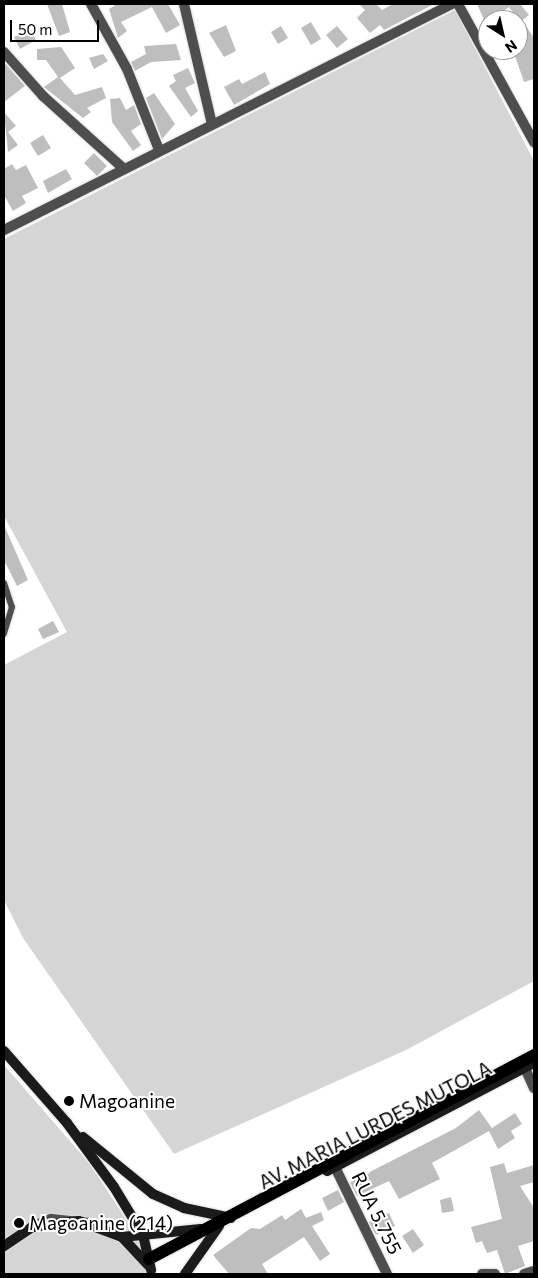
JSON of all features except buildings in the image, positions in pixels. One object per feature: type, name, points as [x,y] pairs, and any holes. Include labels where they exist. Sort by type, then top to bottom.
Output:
[{"type":"main road","points":[[4,1051],[67,1123],[143,1235],[151,1268]]},
{"type":"main road","points":[[151,1268],[534,1055]]},
{"type":"main road","name":"AV. MARIA LURDES MUTOLA","points":[[218,1226],[335,1168],[530,1065]]},
{"type":"main road","points":[[67,1123],[148,1191],[184,1208],[232,1218]]},
{"type":"main road","points":[[4,1246],[32,1227],[56,1221],[103,1227],[122,1237],[151,1268]]},
{"type":"main road","points":[[122,1237],[218,1226]]},
{"type":"main road","points":[[185,1274],[218,1226]]},
{"type":"street","points":[[91,4],[127,69],[159,150]]},
{"type":"street","points":[[184,4],[212,124]]},
{"type":"street","points":[[4,230],[123,168],[452,4]]},
{"type":"street","points":[[458,4],[534,142]]},
{"type":"street","points":[[4,52],[43,96],[123,168]]},
{"type":"street","points":[[530,1065],[534,1088]]},
{"type":"street","name":"RUA 5.755","points":[[335,1168],[388,1274]]},
{"type":"street","points":[[524,1274],[534,1271]]},
{"type":"street","points":[[482,1274],[495,1274]]},
{"type":"lane","points":[[4,582],[12,607],[4,634]]},
{"type":"lane","points":[[4,1241],[51,1217],[82,1216],[103,1227]]},
{"type":"shaded area","points":[[455,10],[478,54],[478,60],[481,60],[534,161],[534,981],[406,1050],[174,1154],[23,938],[4,900],[4,665],[67,632],[4,516],[4,239]]},
{"type":"shaded area","points":[[4,1065],[89,1163],[133,1230],[153,1274],[4,1274]]},
{"type":"place","name":"Magoanine","points":[[69,1101]]},
{"type":"place","name":"Magoanine (214)","points":[[19,1223]]}]
